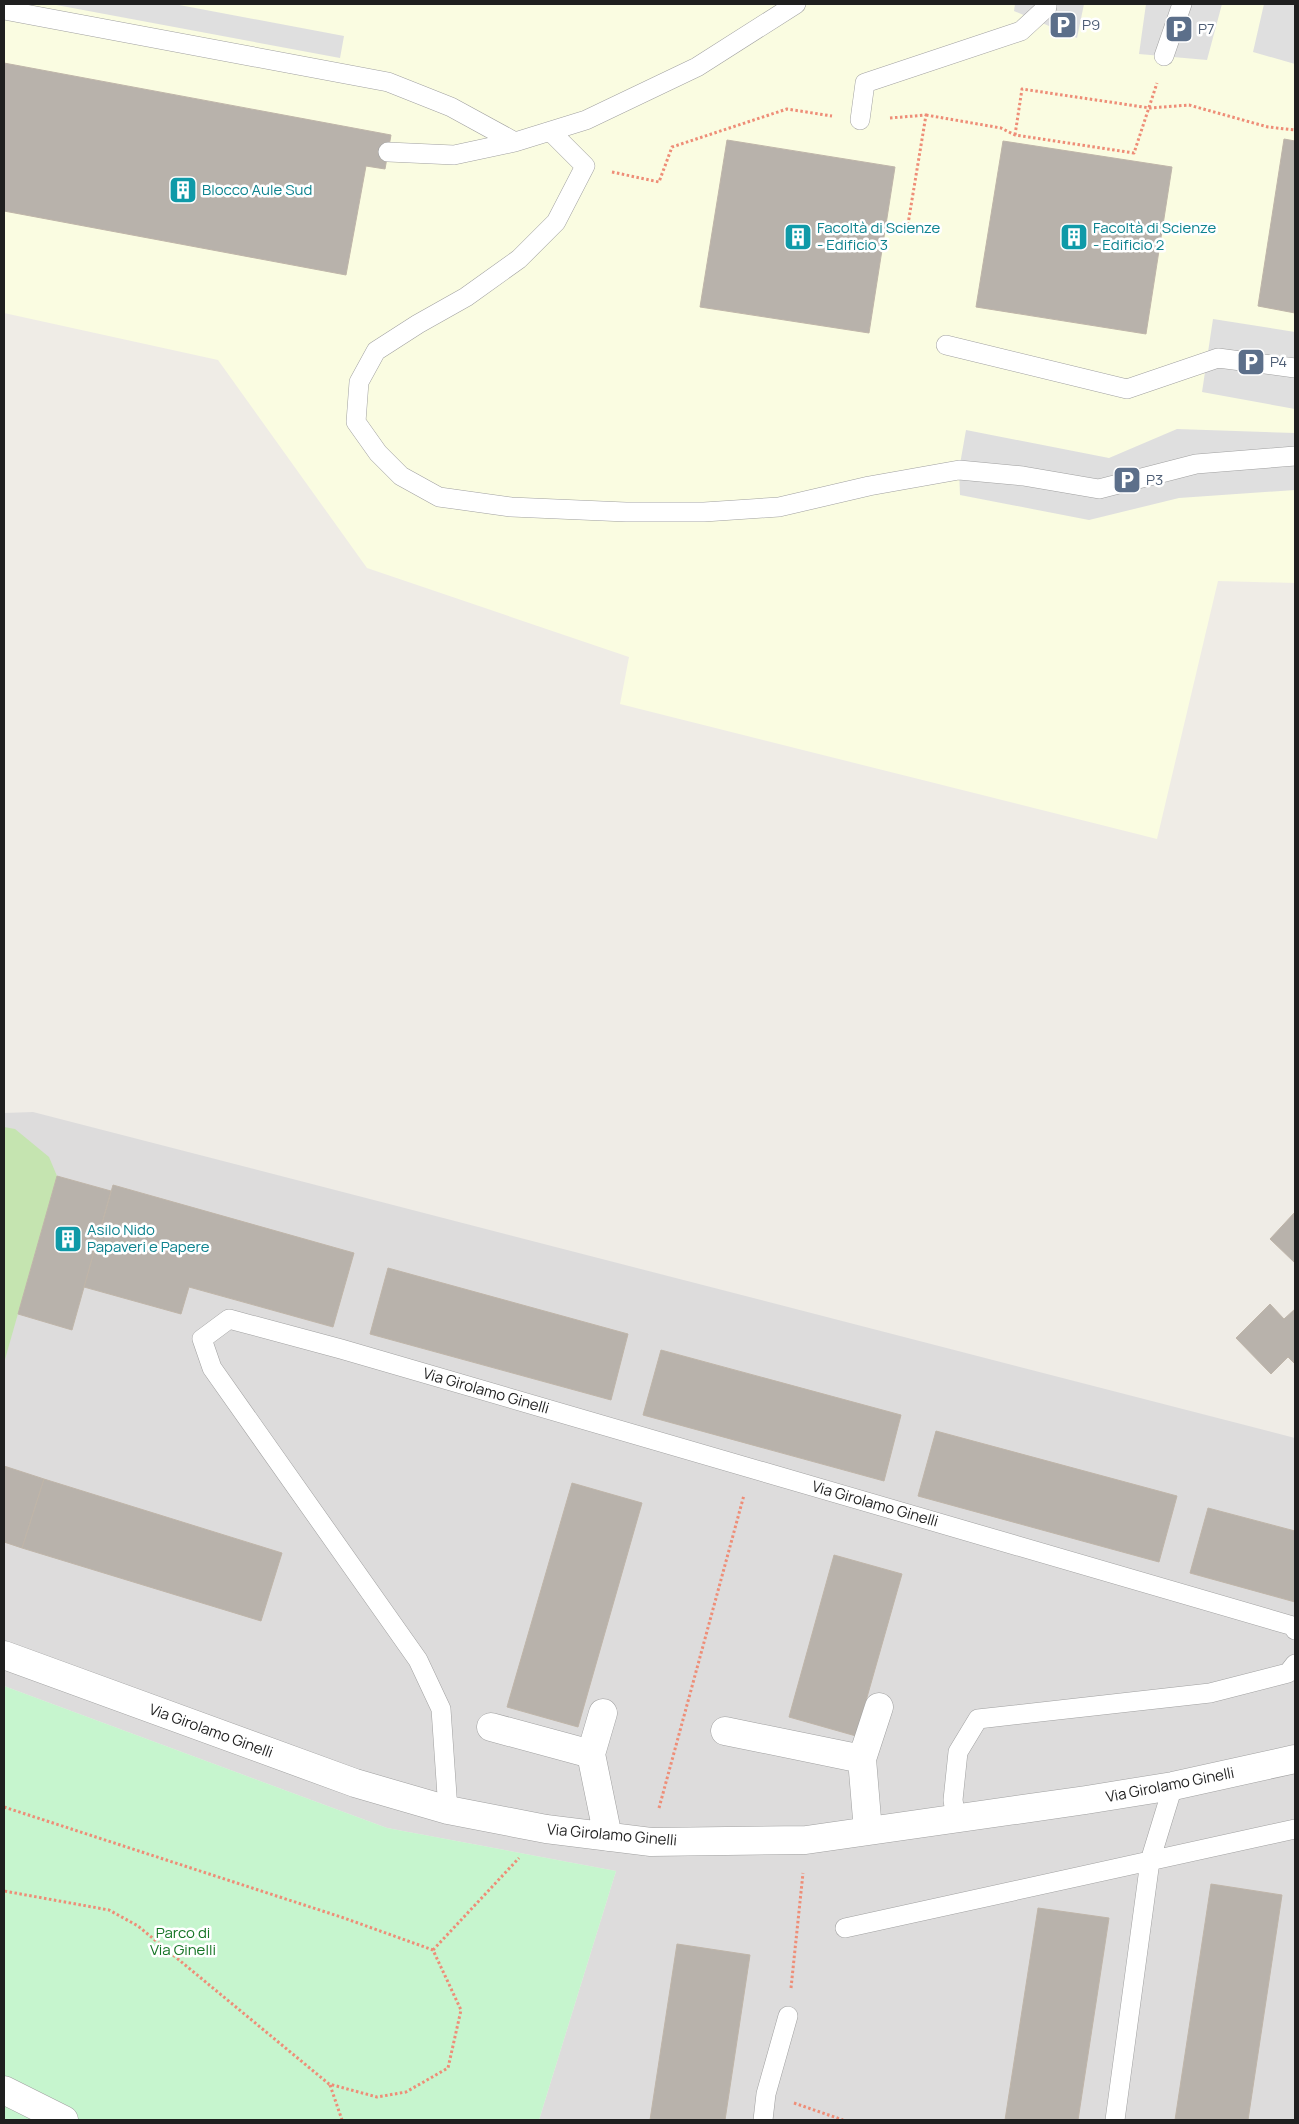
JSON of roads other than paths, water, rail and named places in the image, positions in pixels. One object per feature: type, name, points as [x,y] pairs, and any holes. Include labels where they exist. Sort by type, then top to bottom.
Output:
[{"type":"street","name":"Via Girolamo Ginelli","points":[[4,1655],[355,1783],[448,1810],[546,1829],[651,1842],[806,1840],[1174,1786],[1295,1759]]},
{"type":"street","points":[[868,1831],[862,1759],[880,1707]]},
{"type":"street","points":[[603,1713],[591,1754],[608,1837]]},
{"type":"street","points":[[490,1727],[591,1754]]},
{"type":"street","points":[[725,1730],[862,1759]]},
{"type":"street","points":[[4,2090],[64,2120]]},
{"type":"lane","points":[[388,152],[454,155],[515,142],[586,120],[697,67],[796,4]]},
{"type":"lane","points":[[1164,56],[1182,4]]},
{"type":"lane","points":[[860,120],[865,83],[1021,31],[1043,5]]},
{"type":"lane","points":[[4,10],[388,82],[451,107],[515,142]]},
{"type":"lane","points":[[551,132],[584,166],[556,222],[519,259],[466,297],[418,324],[376,351],[360,382],[356,422],[378,453],[401,476],[439,496],[511,506],[626,512],[704,512],[779,506],[869,486],[959,470],[1023,476],[1099,489],[1196,464],[1295,456]]},
{"type":"lane","points":[[946,345],[1127,389],[1218,358],[1295,368]]},
{"type":"lane","name":"Via Girolamo Ginelli","points":[[448,1810],[441,1708],[418,1660],[212,1368],[202,1339],[229,1318],[1293,1626],[1295,1630]]},
{"type":"lane","points":[[956,1819],[953,1800],[958,1752],[978,1719],[1210,1693],[1288,1673],[1295,1664]]},
{"type":"lane","points":[[1115,2120],[1150,1861],[1174,1786]]},
{"type":"lane","points":[[845,1928],[1295,1829]]},
{"type":"lane","points":[[763,2120],[766,2094],[788,2016]]},
{"type":"place","name":"P9","points":[[1063,25]]},
{"type":"place","name":"P7","points":[[1179,29]]},
{"type":"place","name":"Blocco Aule Sud","points":[[183,190]]},
{"type":"place","name":"Facoltà di Scienze - Edificio 3","points":[[798,237]]},
{"type":"place","name":"Facoltà di Scienze - Edificio 2","points":[[1074,237]]},
{"type":"place","name":"P4","points":[[1251,362]]},
{"type":"place","name":"P3","points":[[1127,480]]},
{"type":"place","name":"Asilo Nido Papaveri e Papere","points":[[68,1239]]},
{"type":"park label","name":"Parco di Via Ginelli","points":[[183,1942]]}]
